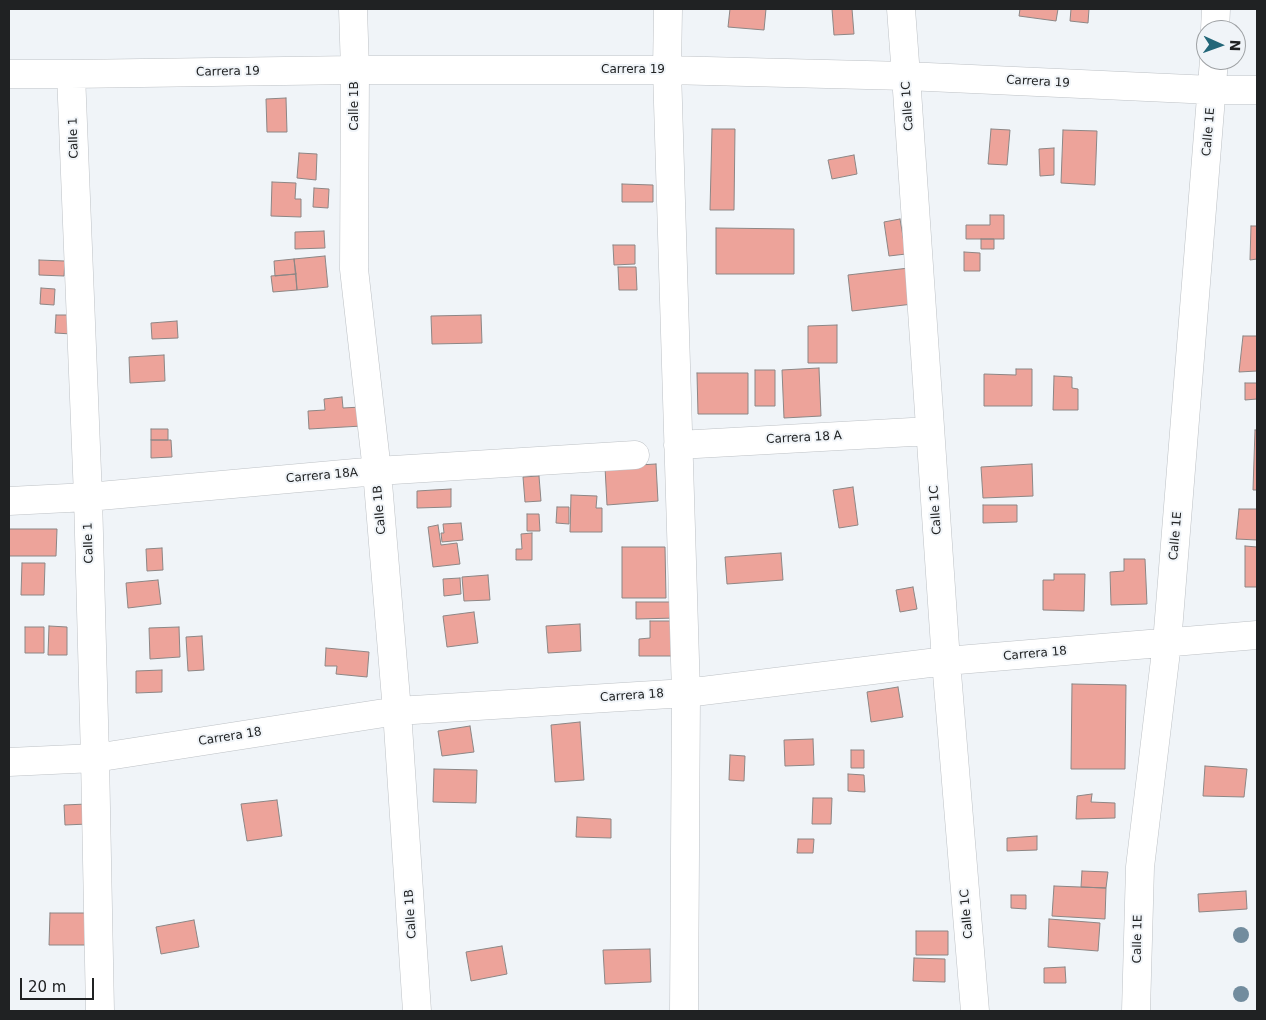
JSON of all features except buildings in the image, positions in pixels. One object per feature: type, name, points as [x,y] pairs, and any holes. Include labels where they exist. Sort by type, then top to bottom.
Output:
[{"type":"street","name":"Calle 1B","points":[[353,9],[355,70],[354,269],[377,471],[397,711],[417,1011]]},
{"type":"street","points":[[668,9],[667,70],[686,693],[684,1011]]},
{"type":"street","name":"Calle 1C","points":[[901,9],[946,661],[975,1011]]},
{"type":"street","name":"Carrera 19","points":[[9,74],[355,70],[667,70],[906,76],[1212,90],[1257,90]]},
{"type":"street","name":"Calle 1E","points":[[1139,1010],[1140,868],[1167,643],[1213,70]]},
{"type":"street","name":"Calle 1","points":[[71,74],[88,497],[100,1011]]},
{"type":"street","name":"Carrera 18 A","points":[[678,445],[930,431]]},
{"type":"street","name":"Carrera 18A","points":[[9,501],[88,497],[377,471],[635,455]]},
{"type":"street","name":"Carrera 18","points":[[9,762],[95,758],[397,711],[686,693],[946,661],[1257,635]]}]
